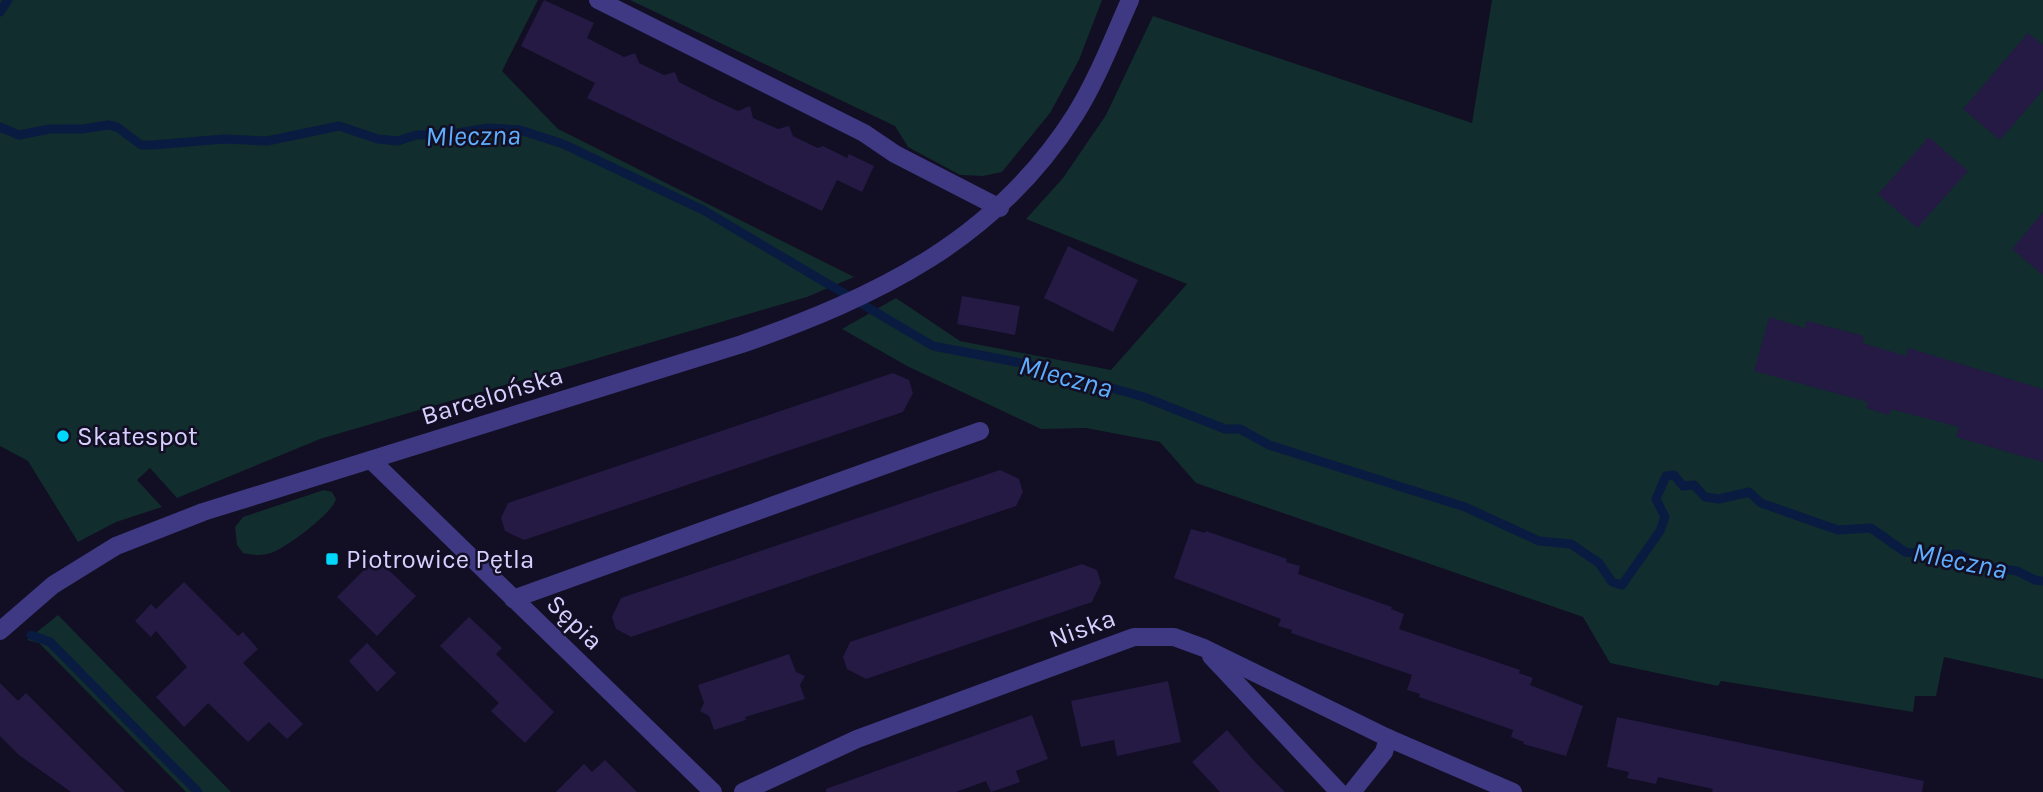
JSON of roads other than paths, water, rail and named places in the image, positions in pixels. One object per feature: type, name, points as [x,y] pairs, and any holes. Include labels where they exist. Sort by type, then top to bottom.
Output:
[{"type":"street","points":[[598,0],[864,132],[895,154],[1000,208]]},
{"type":"street","name":"Barcelońska","points":[[0,631],[53,585],[116,546],[203,512],[822,316],[882,288],[951,247],[1000,208],[1047,155],[1077,113],[1130,0]]},
{"type":"street","points":[[513,599],[980,431]]},
{"type":"street","name":"Sępia","points":[[371,460],[713,792]]},
{"type":"street","name":"Niska","points":[[743,792],[857,739],[1134,637],[1174,637],[1204,648],[1388,738],[1513,792]]},
{"type":"street","points":[[1204,648],[1339,792]]},
{"type":"street","points":[[1352,792],[1384,752],[1388,738]]},
{"type":"waterway","points":[[0,12],[8,0]]},
{"type":"waterway","name":"Mleczna","points":[[0,127],[19,135],[50,129],[82,129],[108,125],[117,127],[141,145],[224,139],[267,141],[339,126],[378,139],[398,141],[416,135],[451,134],[488,128],[520,130],[563,144],[703,210],[933,346],[1021,363],[1144,397],[1225,429],[1240,429],[1269,445],[1465,507],[1539,541],[1571,544],[1599,563],[1612,582],[1622,585],[1660,531],[1665,517],[1656,499],[1666,476],[1674,475],[1683,486],[1694,485],[1705,497],[1719,499],[1749,492],[1761,503],[1838,530],[1871,528],[1905,552],[1941,556],[1958,554],[1982,566],[2017,571],[2043,581]]},
{"type":"waterway","points":[[31,635],[50,642],[198,792]]},
{"type":"place","name":"Skatespot","points":[[63,436]]},
{"type":"place","name":"Piotrowice Pętla","points":[[332,559]]}]
